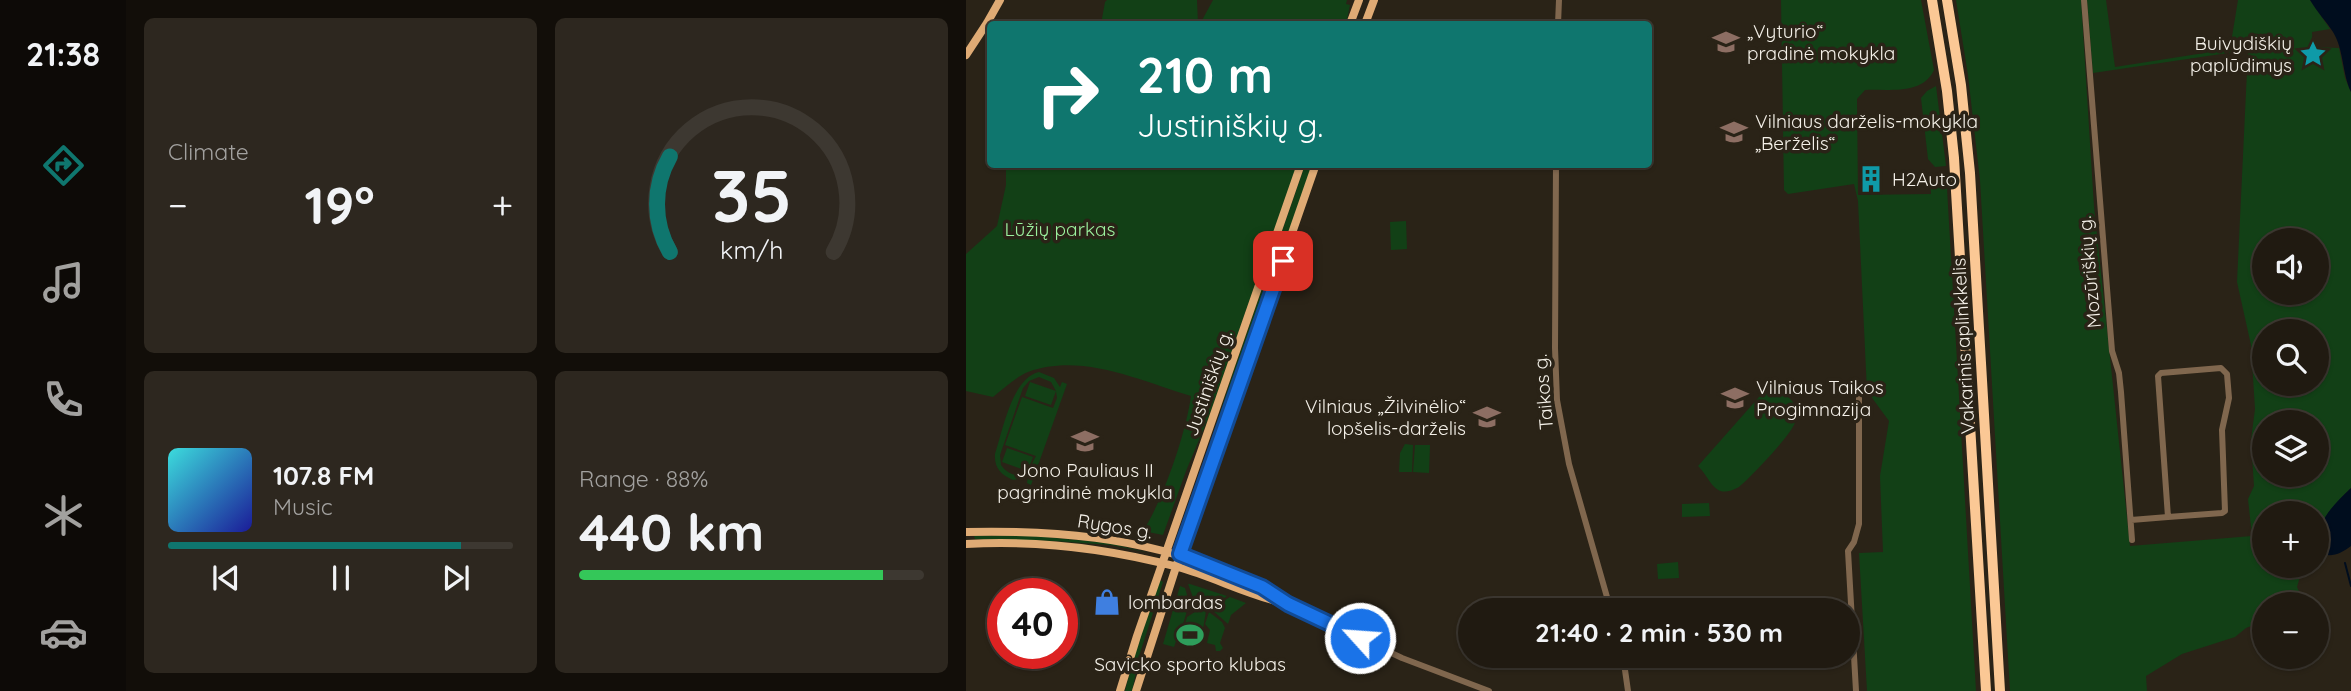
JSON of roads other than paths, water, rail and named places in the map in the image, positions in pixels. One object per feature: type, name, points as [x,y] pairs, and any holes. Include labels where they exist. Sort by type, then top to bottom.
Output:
[{"type":"highway","name":"Vakarinis aplinkkelis","points":[[1932,0],[1947,91],[1954,158],[1986,691]]},
{"type":"highway","name":"Vakarinis aplinkkelis","points":[[1947,0],[1961,85],[1970,173],[2000,691]]},
{"type":"main road","points":[[989,21],[1000,0]]},
{"type":"main road","points":[[1351,21],[1359,0]]},
{"type":"main road","points":[[1366,21],[1374,0]]},
{"type":"main road","points":[[966,55],[987,24]]},
{"type":"main road","name":"Justiniškių g.","points":[[1120,691],[1300,168]]},
{"type":"main road","name":"Justiniškių g.","points":[[1136,691],[1180,554],[1316,168]]},
{"type":"main road","name":"Rygos g.","points":[[966,532],[1082,535],[1180,554],[1262,587],[1288,604]]},
{"type":"main road","name":"Rygos g.","points":[[966,544],[1009,543],[1097,551],[1176,567],[1288,604]]},
{"type":"street","points":[[1558,21],[1559,0]]},
{"type":"street","name":"Mozūriškių g.","points":[[2084,0],[2104,265],[2112,351],[2119,373],[2121,392],[2132,540]]},
{"type":"street","name":"Taikos g.","points":[[1556,168],[1557,400],[1569,464],[1607,598]]},
{"type":"street","points":[[2131,520],[2222,513],[2225,511],[2222,430],[2229,398],[2227,374],[2221,368],[2161,373],[2158,376],[2168,517]]},
{"type":"street","points":[[1856,691],[1848,551],[1854,542],[1859,524],[1859,386]]},
{"type":"street","name":"Rygos g.","points":[[1288,604],[1402,658],[1489,691]]},
{"type":"street","points":[[1625,668],[1628,691]]},
{"type":"water","points":[[2310,0],[2351,0],[2351,92],[2337,39]]},
{"type":"water","points":[[2351,488],[2351,546],[2334,555],[2329,555],[2331,509]]},
{"type":"waterway","points":[[2345,563],[2351,586]]},
{"type":"place","name":"„Vyturio“ pradinė mokykla","points":[[1726,42]]},
{"type":"place","name":"Buivydiškių paplūdimys","points":[[2313,54]]},
{"type":"place","name":"Vilniaus darželis-mokykla „Berželis“","points":[[1734,132]]},
{"type":"place","name":"H2Auto","points":[[1871,179]]},
{"type":"place","name":"Vilniaus Taikos Progimnazija","points":[[1735,398]]},
{"type":"place","name":"Vilniaus „Žilvinėlio“ lopšelis-darželis","points":[[1487,417]]},
{"type":"place","name":"Jono Pauliaus II pagrindinė mokykla","points":[[1085,441]]},
{"type":"place","name":"lombardas","points":[[1107,602]]},
{"type":"place","name":"Savicko sporto klubas","points":[[1190,635]]},
{"type":"park label","name":"Lūžių parkas","points":[[1060,229]]}]
